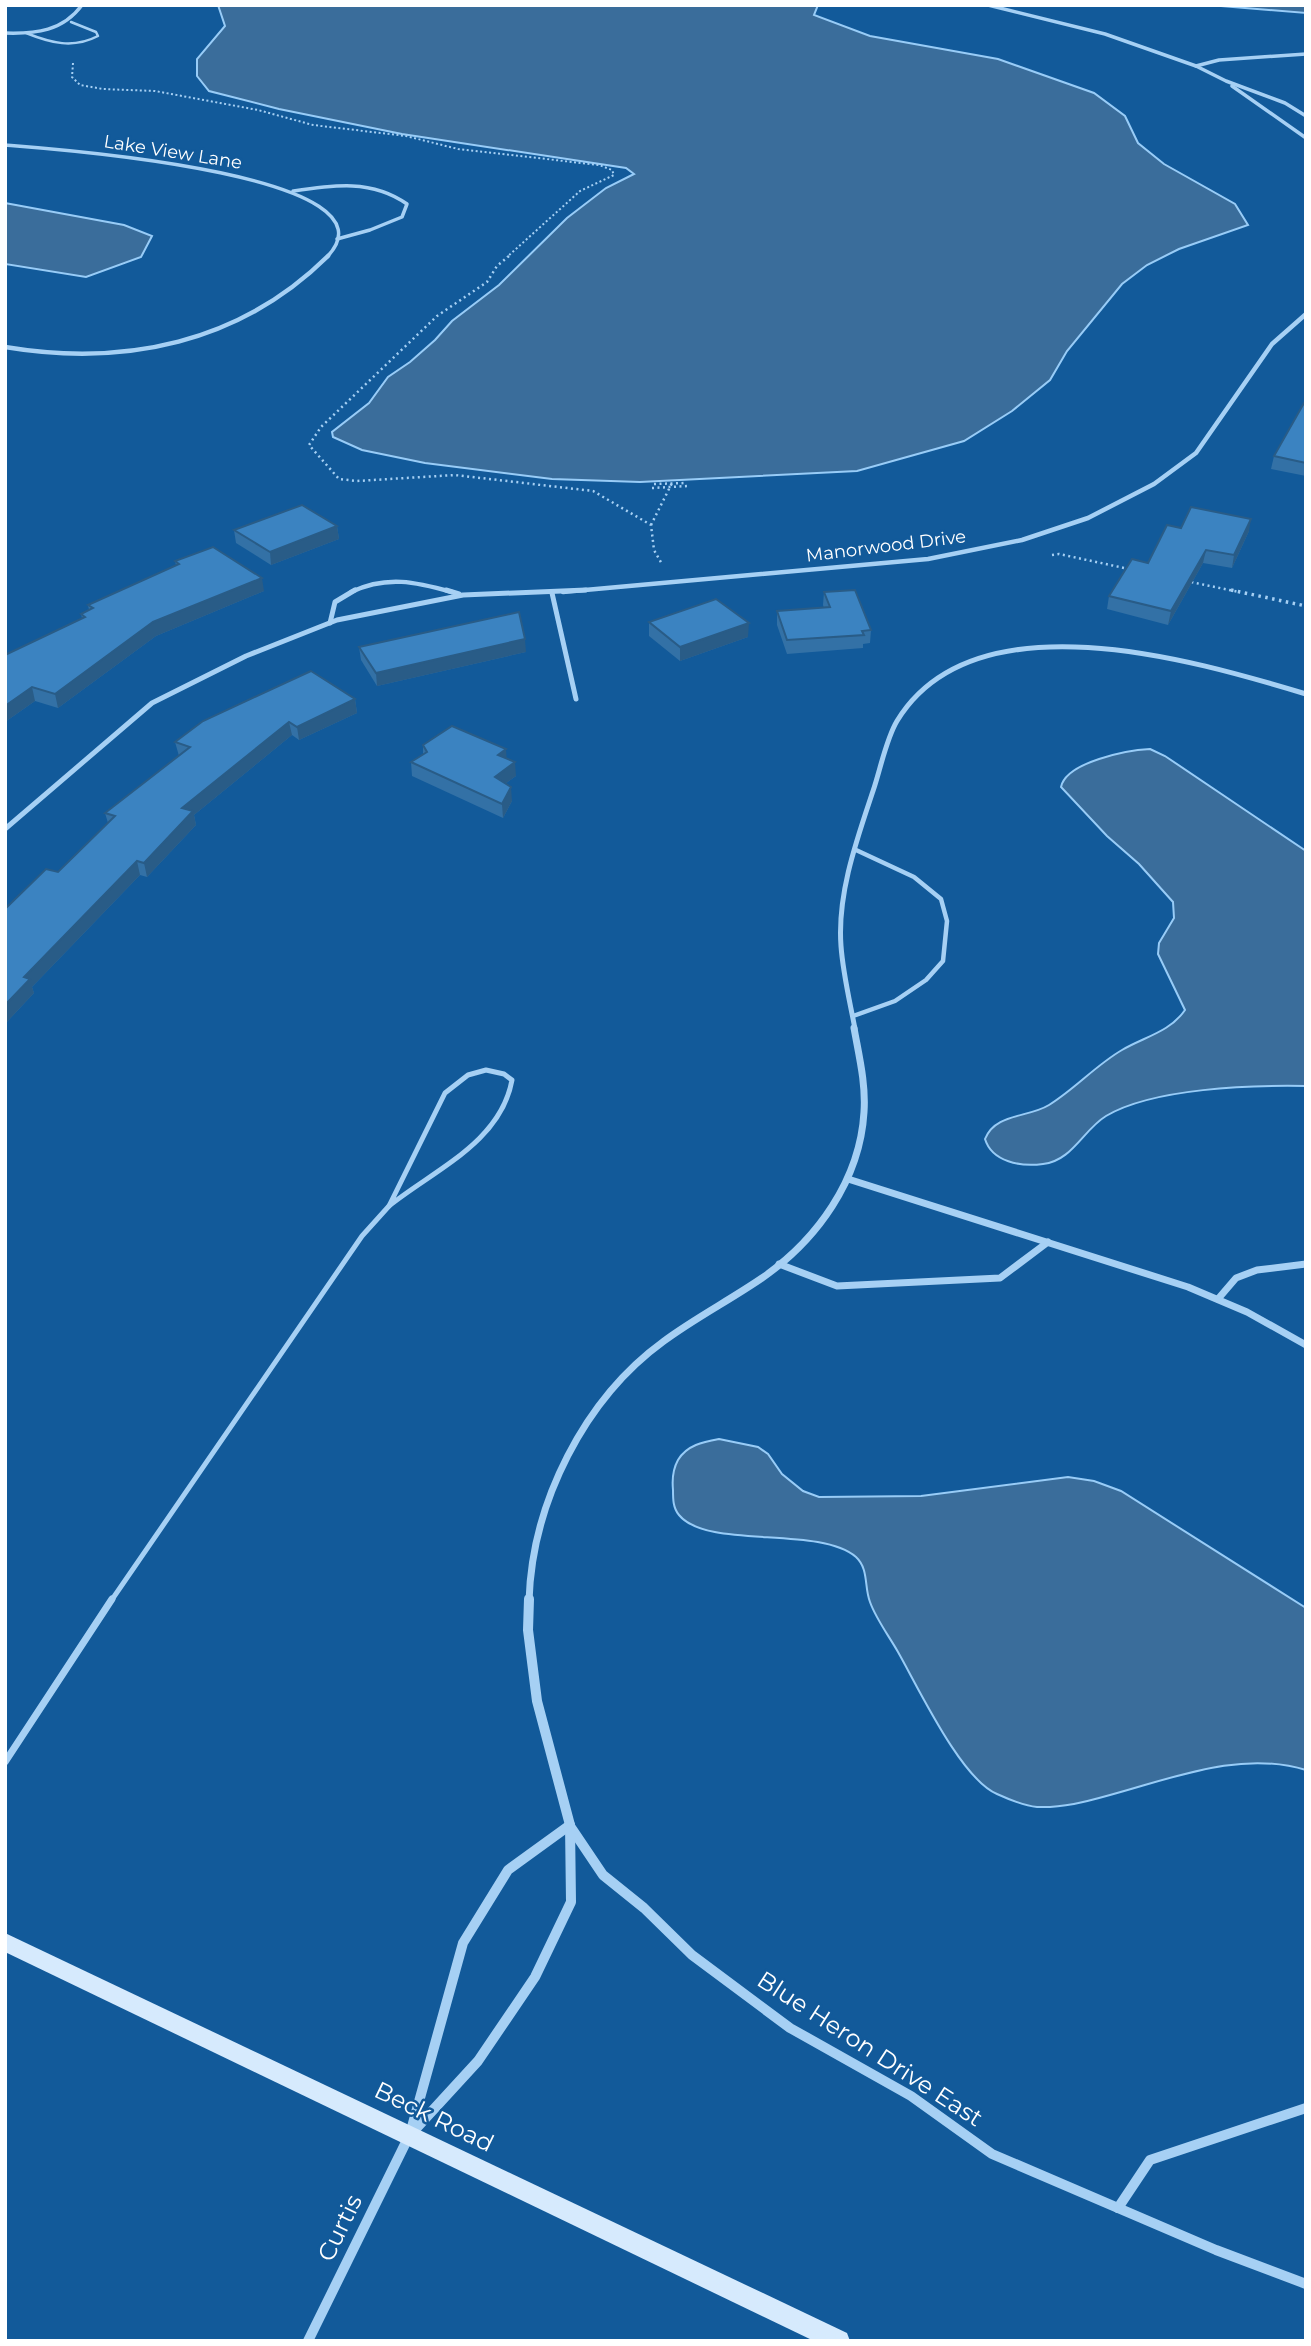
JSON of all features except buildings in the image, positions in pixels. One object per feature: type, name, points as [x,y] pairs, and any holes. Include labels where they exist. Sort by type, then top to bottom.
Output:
[{"type":"main road","name":"Beck Road","points":[[5,1942],[839,2341]]},
{"type":"street","points":[[5,33],[49,30],[71,22],[82,5]]},
{"type":"street","points":[[988,5],[1105,34],[1196,66],[1226,81],[1285,103],[1306,116]]},
{"type":"street","points":[[1196,66],[1219,60],[1306,54]]},
{"type":"street","points":[[1226,81],[1306,138]]},
{"type":"street","name":"Lake View Lane","points":[[5,145],[122,157],[244,177],[311,198],[328,212],[338,227],[337,239]]},
{"type":"street","points":[[5,347],[64,356],[113,352],[191,339],[233,324],[276,297],[330,256],[337,239],[365,234],[402,217],[407,204],[396,194],[372,187],[348,185],[292,191]]},
{"type":"street","name":"Manorwood Drive","points":[[5,829],[152,703],[246,656],[330,623],[463,595],[552,593],[682,583],[928,559],[1021,540],[1088,517],[1154,484],[1196,453],[1272,344],[1306,314]]},
{"type":"street","name":"Manorwood Drive","points":[[330,623],[335,602],[358,587],[402,578],[463,595]]},
{"type":"street","points":[[552,593],[576,699]]},
{"type":"street","points":[[410,2134],[478,2062],[535,1977],[571,1902],[570,1825],[537,1700],[528,1630],[530,1572],[546,1506],[567,1457],[604,1399],[627,1373],[663,1342],[779,1264],[826,1216],[848,1179],[859,1149],[864,1087],[841,945],[840,923],[846,880],[896,722],[907,702],[922,688],[963,664],[1002,653],[1076,646],[1114,649],[1235,673],[1306,694]]},
{"type":"street","points":[[848,1179],[1188,1287],[1247,1312],[1306,1345]]},
{"type":"street","points":[[779,1264],[837,1286],[1000,1278],[1048,1242]]},
{"type":"street","points":[[1218,1299],[1236,1278],[1257,1270],[1306,1264]]},
{"type":"street","points":[[410,2134],[463,1943],[508,1870],[570,1825]]},
{"type":"street","name":"Blue Heron Drive East","points":[[570,1825],[603,1875],[644,1908],[691,1955],[790,2028],[911,2096],[992,2154],[1306,2284]]},
{"type":"street","points":[[1118,2208],[1150,2160],[1306,2108]]},
{"type":"street","name":"Curtis","points":[[308,2341],[410,2134]]},
{"type":"lane","points":[[26,33],[56,45],[74,45],[98,36],[96,32],[71,22]]},
{"type":"lane","points":[[853,1016],[895,1000],[926,980],[943,961],[947,921],[941,899],[914,877],[856,850]]},
{"type":"lane","points":[[5,1762],[132,1568],[362,1236],[388,1207],[450,1162],[502,1115],[512,1095],[512,1080],[506,1073],[495,1070],[479,1071],[462,1078],[445,1093],[388,1207]]},
{"type":"path","points":[[314,452],[339,479],[357,481],[387,477],[455,475],[593,491],[651,525]]},
{"type":"path","points":[[653,486],[687,484]]},
{"type":"path","points":[[671,485],[651,525],[653,550],[663,564],[678,568],[682,583]]},
{"type":"path","points":[[1021,540],[1050,556],[1059,554],[1141,572]]},
{"type":"path","points":[[1182,580],[1306,607]]},
{"type":"water","points":[[218,5],[818,5],[814,15],[870,36],[998,59],[1094,93],[1125,116],[1138,143],[1164,164],[1235,204],[1248,225],[1179,249],[1147,265],[1122,284],[1067,351],[1050,380],[1012,411],[964,441],[857,471],[640,482],[552,479],[425,463],[362,450],[333,437],[332,432],[369,403],[388,377],[410,362],[452,321],[499,285],[567,218],[606,188],[634,174],[626,168],[402,134],[279,109],[209,91],[197,76],[197,59],[225,26]]},
{"type":"water","points":[[1209,5],[1306,5],[1306,13]]},
{"type":"water","points":[[5,203],[124,225],[152,236],[141,257],[86,277],[5,264]]},
{"type":"water","points":[[1150,749],[1165,756],[1306,851],[1306,1086],[1203,1090],[1149,1099],[1106,1116],[1070,1151],[1053,1162],[1034,1165],[1008,1161],[994,1153],[985,1139],[996,1125],[1049,1105],[1112,1056],[1172,1024],[1185,1010],[1158,954],[1159,943],[1174,918],[1173,902],[1139,864],[1107,836],[1061,787],[1065,778],[1086,764],[1113,755]]},
{"type":"water","points":[[719,1439],[758,1447],[768,1454],[782,1474],[803,1491],[819,1497],[921,1496],[1068,1477],[1094,1481],[1121,1491],[1306,1608],[1306,1770],[1257,1763],[1232,1765],[1183,1774],[1092,1800],[1056,1807],[1032,1806],[997,1794],[983,1785],[955,1752],[876,1615],[868,1596],[863,1567],[856,1557],[839,1547],[816,1542],[714,1532],[693,1526],[679,1515],[674,1503],[673,1486],[678,1460],[691,1448]]}]
